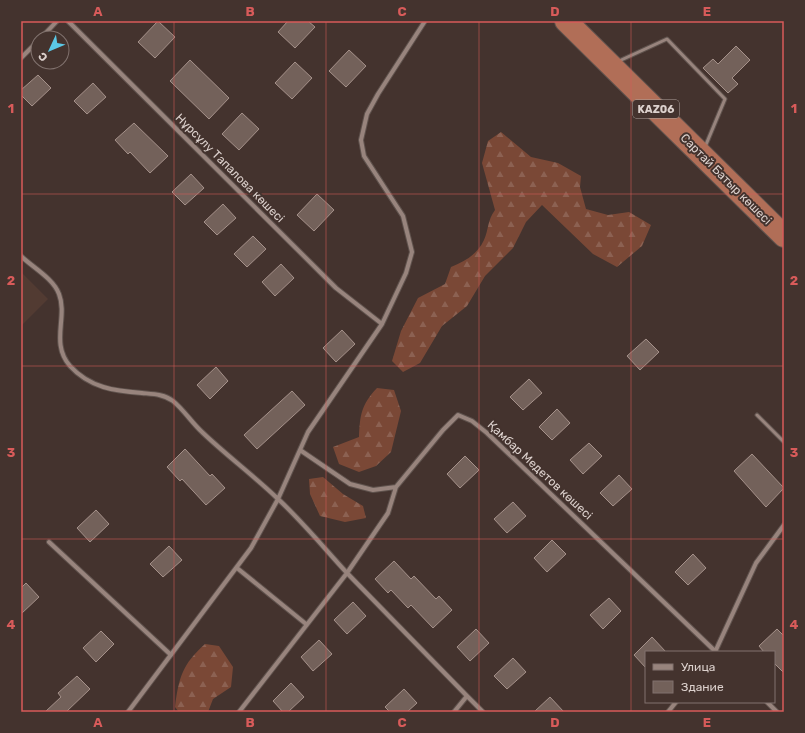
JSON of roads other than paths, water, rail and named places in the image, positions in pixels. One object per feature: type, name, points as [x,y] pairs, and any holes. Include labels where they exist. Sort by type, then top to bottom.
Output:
[{"type":"highway","name":"Сартай Батыр көшесі","points":[[566,21],[779,229]]},
{"type":"street","points":[[48,30],[57,21]]},
{"type":"street","name":"Нұрсұлу Тапалова көшесі","points":[[68,21],[336,288],[382,324]]},
{"type":"street","points":[[128,712],[251,548],[278,498],[308,432],[382,324],[406,273],[412,252],[403,216],[364,156],[361,140],[367,114],[378,94],[425,21]]},
{"type":"street","points":[[21,58],[30,49]]},
{"type":"street","points":[[21,256],[50,282],[59,293],[62,305],[59,326],[61,346],[63,356],[70,366],[83,378],[98,386],[113,390],[159,395],[173,401],[201,432],[278,498],[347,574],[483,712]]},
{"type":"street","name":"Қамбар Медетов көшесі","points":[[396,487],[443,430],[458,415],[472,421],[487,433],[714,651]]},
{"type":"street","points":[[239,712],[306,624],[347,574],[388,512],[396,487],[373,490],[350,484],[300,450]]},
{"type":"street","points":[[715,651],[756,563],[784,525]]},
{"type":"street","points":[[49,542],[171,655]]},
{"type":"street","points":[[237,568],[306,624]]},
{"type":"street","points":[[454,712],[467,696]]},
{"type":"street","points":[[668,712],[675,703]]},
{"type":"street","points":[[768,703],[777,712]]},
{"type":"lane","points":[[611,65],[667,39],[725,99],[702,154]]},
{"type":"lane","points":[[757,415],[784,442]]}]
